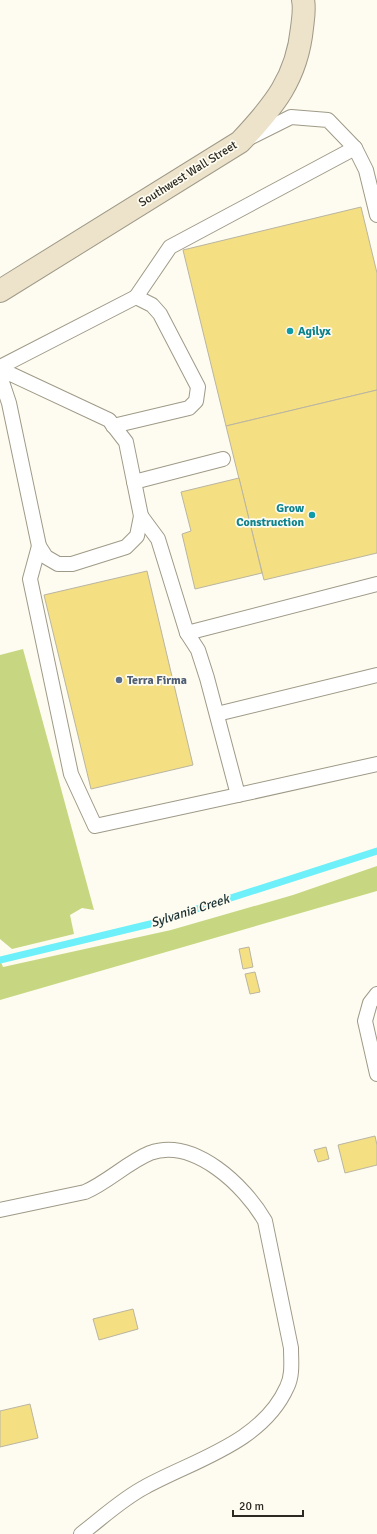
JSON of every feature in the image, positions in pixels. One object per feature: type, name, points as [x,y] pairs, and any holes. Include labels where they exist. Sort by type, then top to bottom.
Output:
[{"type":"street","name":"Southwest Wall Street","points":[[0,291],[240,142],[268,112],[290,78],[300,46],[303,0]]},
{"type":"lane","points":[[240,142],[291,117],[328,120],[354,148],[366,170],[377,215]]},
{"type":"lane","points":[[0,368],[136,297],[170,247],[354,148]]},
{"type":"lane","points":[[114,426],[189,408],[196,401],[198,387],[160,314],[152,305],[136,297]]},
{"type":"lane","points":[[0,368],[108,420],[126,442],[140,516],[137,536],[126,547],[72,564],[58,564],[46,557],[39,546],[9,403],[0,376]]},
{"type":"lane","points":[[134,482],[223,459]]},
{"type":"lane","points":[[140,516],[158,539],[187,633],[198,650],[238,795]]},
{"type":"lane","points":[[39,546],[30,578],[71,774],[95,826],[377,764]]},
{"type":"lane","points":[[187,633],[377,584]]},
{"type":"lane","points":[[216,714],[377,675]]},
{"type":"lane","points":[[377,994],[370,1003],[364,1021],[377,1074]]},
{"type":"lane","points":[[0,1210],[84,1192],[97,1187],[150,1153],[171,1150],[185,1152],[205,1160],[224,1173],[258,1208],[265,1221],[291,1348],[292,1370],[287,1387],[274,1408],[257,1426],[239,1440],[143,1488],[81,1534]]},
{"type":"green space","points":[[23,649],[94,910],[82,908],[70,915],[74,934],[12,949],[0,939],[0,655]]},
{"type":"green space","points":[[377,866],[377,891],[0,1000],[0,960],[3,967],[171,930],[293,895]]},
{"type":"building","name":"Agilyx","points":[[361,207],[377,273],[377,390],[226,426],[183,250]]},
{"type":"building","name":"Grow Construction","points":[[377,390],[377,553],[264,580],[226,426]]},
{"type":"building","points":[[239,478],[262,573],[195,589],[182,534],[191,531],[181,492]]},
{"type":"building","name":"Terra Firma","points":[[147,571],[193,765],[91,789],[44,595]]},
{"type":"building","points":[[249,947],[253,967],[243,969],[239,949]]},
{"type":"building","points":[[255,972],[260,992],[250,994],[245,974]]},
{"type":"building","points":[[375,1136],[377,1145],[377,1165],[345,1173],[338,1145]]},
{"type":"building","points":[[326,1147],[329,1159],[318,1162],[314,1150]]},
{"type":"building","points":[[133,1309],[138,1329],[99,1340],[93,1319]]},
{"type":"building","points":[[30,1404],[38,1438],[0,1447],[0,1411]]},
{"type":"waterway","name":"Sylvania Creek","points":[[0,960],[150,924],[377,851]]},
{"type":"place","name":"Agilyx","points":[[290,331]]},
{"type":"place","name":"Grow Construction","points":[[312,515]]},
{"type":"place","name":"Terra Firma","points":[[119,680]]}]
